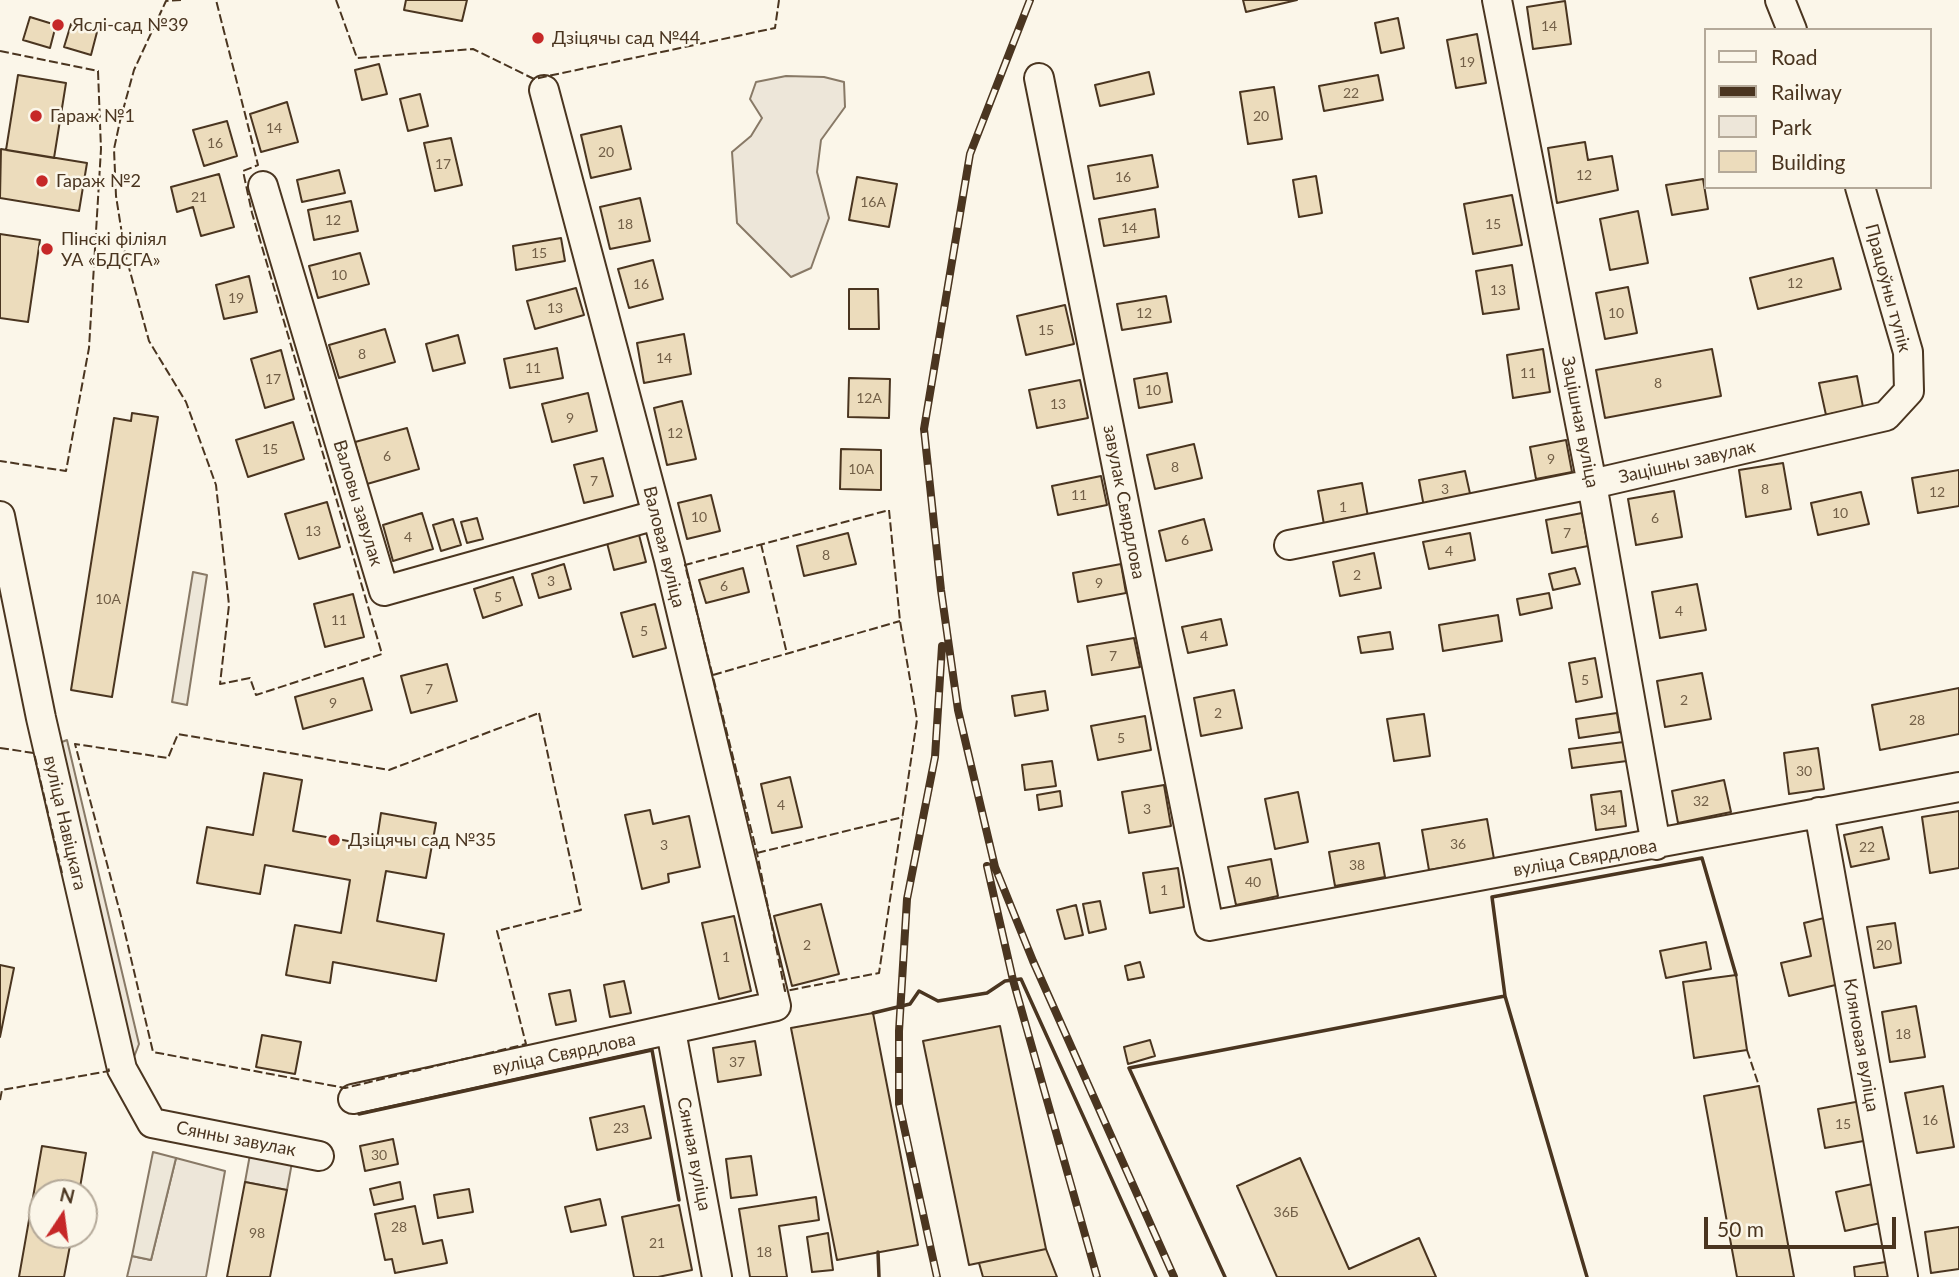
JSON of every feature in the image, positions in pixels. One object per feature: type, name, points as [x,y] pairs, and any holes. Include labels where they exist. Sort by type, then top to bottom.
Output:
[{"type":"street","name":"Зацішная вуліца","points":[[1497,0],[1592,484],[1656,845]]},
{"type":"street","points":[[1780,0],[1791,28]]},
{"type":"street","name":"завулак Свярдлова","points":[[1039,78],[1209,926]]},
{"type":"street","name":"Валовая вуліца","points":[[544,90],[656,515],[776,1006]]},
{"type":"street","name":"Валовы завулак","points":[[263,186],[384,591],[656,515]]},
{"type":"street","name":"Працоўны тупік","points":[[1861,189],[1908,352],[1909,391]]},
{"type":"street","name":"Зацішны завулак","points":[[1289,545],[1592,484],[1886,416],[1909,391]]},
{"type":"street","name":"вуліца Навіцкага","points":[[0,516],[41,718],[122,1069],[152,1123]]},
{"type":"street","name":"вуліца Свярдлова","points":[[1209,926],[1959,787]]},
{"type":"street","name":"Кляновая вуліца","points":[[1819,812],[1903,1277]]},
{"type":"street","name":"вуліца Свярдлова","points":[[353,1100],[776,1006]]},
{"type":"street","name":"Сянная вуліца","points":[[671,1031],[718,1277]]},
{"type":"street","name":"Сянны завулак","points":[[152,1123],[319,1156]]},
{"type":"green space","points":[[786,76],[824,77],[844,82],[845,107],[821,140],[817,172],[829,218],[811,268],[791,277],[737,223],[732,152],[751,136],[762,118],[750,99],[756,82]]},
{"type":"green space","points":[[67,740],[139,1044],[134,1057],[128,1059],[59,749],[62,742]]},
{"type":"green space","points":[[251,1149],[293,1157],[287,1190],[245,1182]]},
{"type":"green space","points":[[176,1158],[225,1171],[206,1277],[127,1277],[132,1256],[151,1260]]},
{"type":"shaded area","points":[[193,572],[207,575],[187,705],[172,702]]},
{"type":"shaded area","points":[[153,1152],[176,1158],[151,1260],[132,1256]]},
{"type":"building","points":[[406,0],[467,0],[462,21],[404,10]]},
{"type":"building","points":[[1243,0],[1297,0],[1246,12]]},
{"type":"building","points":[[1565,1],[1571,44],[1533,49],[1527,7]]},
{"type":"building","points":[[30,17],[56,25],[50,48],[23,40]]},
{"type":"building","points":[[1398,18],[1404,48],[1381,53],[1375,23]]},
{"type":"building","points":[[71,24],[97,32],[91,55],[64,47]]},
{"type":"building","points":[[1477,34],[1486,83],[1456,88],[1447,40]]},
{"type":"building","points":[[379,64],[387,94],[362,100],[355,70]]},
{"type":"building","points":[[1149,72],[1154,94],[1100,106],[1095,85]]},
{"type":"building","name":"Гараж №1","points":[[18,75],[66,83],[54,158],[6,150]]},
{"type":"building","points":[[1378,75],[1383,100],[1324,111],[1319,86]]},
{"type":"building","points":[[1274,87],[1282,139],[1248,144],[1240,92]]},
{"type":"building","points":[[420,94],[428,126],[408,131],[400,99]]},
{"type":"building","points":[[287,102],[298,142],[261,152],[250,114]]},
{"type":"building","points":[[227,121],[237,156],[204,166],[193,130]]},
{"type":"building","points":[[621,126],[631,169],[591,178],[581,135]]},
{"type":"building","points":[[451,138],[462,185],[435,191],[424,143]]},
{"type":"building","points":[[1585,142],[1588,160],[1612,156],[1618,190],[1557,203],[1548,148]]},
{"type":"building","name":"Гараж №2","points":[[1,149],[87,163],[79,211],[0,198]]},
{"type":"building","points":[[1152,155],[1158,187],[1094,199],[1088,166]]},
{"type":"building","points":[[339,170],[345,193],[302,202],[297,180]]},
{"type":"building","points":[[219,174],[234,227],[201,236],[193,207],[177,212],[171,187]]},
{"type":"building","points":[[1316,176],[1322,213],[1299,217],[1293,180]]},
{"type":"building","points":[[857,177],[897,184],[889,227],[849,220]]},
{"type":"building","points":[[1703,179],[1708,209],[1672,215],[1666,185]]},
{"type":"building","points":[[1512,195],[1522,245],[1473,254],[1464,204]]},
{"type":"building","points":[[640,198],[650,241],[610,249],[600,207]]},
{"type":"building","points":[[351,201],[358,231],[314,240],[308,210]]},
{"type":"building","points":[[1155,209],[1159,237],[1104,246],[1099,219]]},
{"type":"building","points":[[1638,211],[1648,263],[1610,270],[1600,219]]},
{"type":"building","points":[[0,234],[40,240],[28,322],[0,318]]},
{"type":"building","points":[[561,238],[565,261],[516,270],[513,246]]},
{"type":"building","points":[[360,253],[369,284],[318,298],[309,266]]},
{"type":"building","points":[[1833,258],[1841,289],[1758,309],[1750,278]]},
{"type":"building","points":[[653,260],[663,299],[629,308],[618,269]]},
{"type":"building","points":[[1512,265],[1519,309],[1483,314],[1476,271]]},
{"type":"building","points":[[249,276],[257,312],[224,319],[216,285]]},
{"type":"building","points":[[1628,287],[1637,333],[1605,339],[1596,293]]},
{"type":"building","points":[[576,288],[584,315],[535,329],[527,301]]},
{"type":"building","points":[[849,289],[878,289],[879,329],[849,329]]},
{"type":"building","points":[[1166,296],[1171,322],[1122,330],[1117,304]]},
{"type":"building","points":[[1065,305],[1074,344],[1026,355],[1017,316]]},
{"type":"building","points":[[385,329],[395,362],[339,378],[329,345]]},
{"type":"building","points":[[684,334],[691,374],[644,383],[637,343]]},
{"type":"building","points":[[458,335],[465,363],[433,371],[426,344]]},
{"type":"building","points":[[557,348],[563,378],[510,388],[504,359]]},
{"type":"building","points":[[1543,349],[1550,392],[1513,398],[1507,355]]},
{"type":"building","points":[[1712,349],[1721,396],[1605,418],[1596,370]]},
{"type":"building","points":[[281,350],[294,399],[265,408],[251,359]]},
{"type":"building","points":[[1167,373],[1172,402],[1139,408],[1134,379]]},
{"type":"building","points":[[1857,376],[1863,407],[1826,415],[1819,383]]},
{"type":"building","points":[[849,378],[890,379],[889,418],[848,417]]},
{"type":"building","points":[[1080,380],[1088,418],[1037,428],[1029,390]]},
{"type":"building","points":[[588,393],[597,431],[552,442],[542,404]]},
{"type":"building","points":[[682,401],[696,459],[667,465],[654,408]]},
{"type":"building","points":[[132,413],[158,417],[112,697],[71,690],[114,418],[131,421]]},
{"type":"building","points":[[293,422],[304,459],[248,477],[236,440]]},
{"type":"building","points":[[407,428],[419,469],[367,484],[355,442]]},
{"type":"building","points":[[1566,440],[1572,472],[1536,479],[1530,447]]},
{"type":"building","points":[[1194,444],[1202,478],[1155,489],[1147,455]]},
{"type":"building","points":[[841,449],[881,450],[881,490],[840,489]]},
{"type":"building","points":[[603,458],[613,496],[584,503],[574,465]]},
{"type":"building","points":[[1783,463],[1791,509],[1746,517],[1739,470]]},
{"type":"building","points":[[1959,470],[1959,506],[1918,513],[1912,478]]},
{"type":"building","points":[[1465,471],[1471,498],[1424,507],[1419,480]]},
{"type":"building","points":[[1101,476],[1107,505],[1058,515],[1052,486]]},
{"type":"building","points":[[1362,483],[1369,522],[1325,530],[1318,491]]},
{"type":"building","points":[[1674,491],[1682,537],[1636,545],[1628,499]]},
{"type":"building","points":[[1861,492],[1869,524],[1818,535],[1811,503]]},
{"type":"building","points":[[711,495],[720,531],[687,539],[678,503]]},
{"type":"building","points":[[327,502],[340,547],[299,559],[285,514]]},
{"type":"building","points":[[422,513],[433,549],[393,561],[383,525]]},
{"type":"building","points":[[1582,513],[1588,546],[1552,553],[1546,520]]},
{"type":"building","points":[[477,518],[483,539],[467,543],[461,522]]},
{"type":"building","points":[[453,519],[461,545],[441,551],[433,525]]},
{"type":"building","points":[[1204,519],[1212,550],[1166,561],[1159,531]]},
{"type":"building","points":[[638,531],[646,562],[614,570],[606,539]]},
{"type":"building","points":[[848,533],[856,564],[804,576],[797,546]]},
{"type":"building","points":[[1470,533],[1475,560],[1429,569],[1423,542]]},
{"type":"building","points":[[1374,553],[1381,588],[1340,596],[1333,562]]},
{"type":"building","points":[[564,564],[571,589],[539,598],[532,574]]},
{"type":"building","points":[[1121,564],[1126,593],[1078,602],[1073,573]]},
{"type":"building","points":[[743,568],[749,592],[706,603],[699,580]]},
{"type":"building","points":[[1575,568],[1580,584],[1553,590],[1549,574]]},
{"type":"building","points":[[513,577],[522,605],[483,618],[474,589]]},
{"type":"building","points":[[1697,584],[1706,630],[1660,638],[1652,592]]},
{"type":"building","points":[[1549,593],[1552,608],[1520,615],[1517,599]]},
{"type":"building","points":[[353,594],[364,637],[325,647],[314,604]]},
{"type":"building","points":[[655,604],[666,648],[633,657],[621,613]]},
{"type":"building","points":[[1498,615],[1502,641],[1443,651],[1439,625]]},
{"type":"building","points":[[1221,619],[1227,645],[1188,653],[1182,627]]},
{"type":"building","points":[[1390,632],[1393,649],[1361,653],[1358,637]]},
{"type":"building","points":[[1134,638],[1140,667],[1092,675],[1087,646]]},
{"type":"building","points":[[1595,658],[1602,697],[1576,702],[1569,663]]},
{"type":"building","points":[[447,664],[457,701],[411,713],[401,676]]},
{"type":"building","points":[[1702,673],[1711,719],[1665,727],[1657,681]]},
{"type":"building","points":[[363,678],[372,710],[303,729],[295,697]]},
{"type":"building","points":[[1959,688],[1959,734],[1880,750],[1872,705]]},
{"type":"building","points":[[1234,690],[1242,728],[1201,736],[1194,698]]},
{"type":"building","points":[[1045,691],[1048,710],[1015,716],[1012,696]]},
{"type":"building","points":[[1617,713],[1620,732],[1579,738],[1576,719]]},
{"type":"building","points":[[1424,714],[1430,756],[1394,761],[1387,719]]},
{"type":"building","points":[[1145,716],[1151,750],[1098,760],[1091,726]]},
{"type":"building","points":[[1624,742],[1627,761],[1572,768],[1569,749]]},
{"type":"building","points":[[1818,748],[1824,789],[1789,794],[1784,753]]},
{"type":"building","points":[[1052,761],[1056,786],[1025,790],[1022,765]]},
{"type":"building","points":[[264,773],[302,780],[293,831],[376,846],[381,813],[436,823],[426,878],[386,871],[377,921],[444,934],[436,981],[333,962],[330,983],[286,975],[295,925],[341,933],[350,880],[265,865],[260,894],[197,883],[207,827],[253,835]]},
{"type":"building","points":[[790,777],[802,827],[772,833],[761,784]]},
{"type":"building","points":[[1724,780],[1731,812],[1678,823],[1672,791]]},
{"type":"building","points":[[1164,785],[1171,826],[1129,833],[1122,792]]},
{"type":"building","points":[[1060,791],[1062,806],[1039,810],[1037,795]]},
{"type":"building","points":[[1621,791],[1626,826],[1596,830],[1591,795]]},
{"type":"building","points":[[1298,792],[1308,842],[1275,849],[1265,799]]},
{"type":"building","points":[[650,810],[653,824],[689,816],[700,867],[668,874],[669,882],[642,889],[625,815]]},
{"type":"building","points":[[1959,811],[1959,868],[1930,873],[1922,817]]},
{"type":"building","points":[[1487,819],[1494,859],[1429,870],[1422,830]]},
{"type":"building","points":[[1882,827],[1889,859],[1851,867],[1844,835]]},
{"type":"building","points":[[1379,843],[1385,877],[1335,886],[1329,852]]},
{"type":"building","points":[[1271,859],[1278,896],[1236,905],[1228,867]]},
{"type":"building","points":[[1178,868],[1184,907],[1150,913],[1143,873]]},
{"type":"building","points":[[1100,901],[1106,929],[1089,933],[1083,904]]},
{"type":"building","points":[[821,904],[839,974],[792,986],[774,916]]},
{"type":"building","points":[[1076,905],[1083,935],[1065,939],[1057,910]]},
{"type":"building","points":[[734,916],[751,991],[719,999],[702,923]]},
{"type":"building","points":[[1828,917],[1844,983],[1789,996],[1781,963],[1811,956],[1804,923]]},
{"type":"building","points":[[1895,923],[1901,963],[1874,968],[1867,927]]},
{"type":"building","points":[[1706,942],[1711,969],[1666,978],[1660,951]]},
{"type":"building","points":[[1140,962],[1144,977],[1128,980],[1125,966]]},
{"type":"building","points":[[0,965],[14,968],[0,1037]]},
{"type":"building","points":[[1736,975],[1747,1050],[1694,1058],[1683,982]]},
{"type":"building","points":[[624,981],[631,1013],[610,1017],[604,985]]},
{"type":"building","points":[[570,990],[576,1021],[556,1025],[549,994]]},
{"type":"building","points":[[1916,1006],[1925,1057],[1890,1062],[1882,1012]]},
{"type":"building","points":[[873,1013],[918,1245],[837,1260],[791,1028]]},
{"type":"building","points":[[1000,1026],[1046,1249],[969,1265],[923,1041]]},
{"type":"building","points":[[262,1035],[301,1042],[295,1074],[256,1067]]},
{"type":"building","points":[[1150,1040],[1155,1056],[1128,1064],[1124,1047]]},
{"type":"building","points":[[755,1041],[761,1075],[718,1082],[713,1048]]},
{"type":"building","points":[[1759,1086],[1794,1277],[1737,1277],[1704,1096]]},
{"type":"building","points":[[1943,1086],[1954,1147],[1917,1153],[1905,1093]]},
{"type":"building","points":[[1861,1101],[1869,1140],[1825,1148],[1818,1109]]},
{"type":"building","points":[[644,1106],[651,1138],[597,1150],[590,1118]]},
{"type":"building","points":[[393,1139],[398,1164],[365,1171],[360,1146]]},
{"type":"building","points":[[42,1146],[86,1153],[81,1179],[36,1179]]},
{"type":"building","points":[[751,1156],[757,1195],[731,1198],[726,1159]]},
{"type":"building","points":[[1300,1158],[1349,1269],[1419,1238],[1436,1277],[1277,1277],[1237,1186]]},
{"type":"building","points":[[245,1182],[287,1190],[270,1277],[227,1277]]},
{"type":"building","points":[[400,1182],[403,1199],[374,1205],[370,1189]]},
{"type":"building","points":[[1877,1183],[1885,1222],[1845,1231],[1836,1192]]},
{"type":"building","points":[[469,1189],[473,1212],[438,1218],[434,1195]]},
{"type":"building","points":[[816,1197],[819,1220],[779,1226],[787,1277],[750,1277],[739,1209]]},
{"type":"building","points":[[600,1199],[606,1225],[571,1232],[565,1207]]},
{"type":"building","points":[[679,1205],[692,1270],[658,1277],[634,1277],[622,1217]]},
{"type":"building","points":[[415,1206],[423,1244],[442,1240],[447,1263],[395,1273],[392,1259],[385,1260],[375,1214]]},
{"type":"building","points":[[28,1226],[28,1249],[69,1249],[64,1277],[19,1277]]},
{"type":"building","points":[[1959,1227],[1959,1269],[1931,1273],[1925,1232]]},
{"type":"building","points":[[828,1233],[833,1270],[812,1272],[807,1237]]},
{"type":"building","points":[[1046,1249],[1057,1277],[983,1277],[979,1263]]},
{"type":"building","points":[[1892,1261],[1895,1277],[1855,1277],[1854,1267]]},
{"type":"railway","points":[[1030,0],[970,154],[924,429],[941,590],[958,710],[995,867],[1033,961],[1174,1277]]},
{"type":"railway","points":[[937,1277],[899,1104],[899,1031],[907,899],[935,757],[942,646]]},
{"type":"railway","points":[[987,866],[1013,980],[1097,1277]]},
{"type":"fence","points":[[181,0],[166,1],[134,70],[114,149],[116,196],[125,253],[149,341],[186,402],[216,485],[229,605],[220,684],[250,678],[256,695],[382,654],[252,213],[243,171],[258,165],[216,0]]},
{"type":"fence","points":[[336,0],[357,58],[473,49],[534,79],[775,28],[779,0]]},
{"type":"fence","points":[[0,51],[98,71],[101,149],[89,348],[66,471],[0,461]]},
{"type":"fence","points":[[889,510],[900,621],[917,720],[879,973],[785,991],[757,853],[685,565],[889,510]]},
{"type":"fence","points":[[761,544],[787,654]]},
{"type":"fence","points":[[713,675],[900,621]]},
{"type":"fence","points":[[539,713],[581,910],[497,931],[526,1044],[345,1088],[153,1052],[121,916],[75,744],[168,758],[178,734],[389,770],[539,713]]},
{"type":"fence","points":[[0,748],[34,753],[62,873]]},
{"type":"fence","points":[[757,853],[903,817]]},
{"type":"fence","points":[[1747,1050],[1759,1086]]},
{"type":"fence","points":[[0,1100],[2,1090],[109,1071],[108,1067]]},
{"type":"wall","points":[[1505,996],[1492,897],[1702,858],[1736,975]]},
{"type":"wall","points":[[873,1013],[910,1004],[919,991],[938,1001],[987,993],[1005,981],[1021,979],[1156,1277]]},
{"type":"wall","points":[[1225,1277],[1129,1068],[1505,996],[1587,1277]]},
{"type":"wall","points":[[359,1114],[652,1050],[679,1200]]},
{"type":"wall","points":[[878,1252],[879,1277]]},
{"type":"place","name":"Яслі-сад №39","points":[[58,25]]},
{"type":"place","name":"Дзіцячы сад №44","points":[[538,38]]},
{"type":"place","name":"Гараж №1","points":[[36,116]]},
{"type":"place","name":"Гараж №2","points":[[42,181]]},
{"type":"place","name":"Пінскі філіял УА «БДСГА»","points":[[47,249]]},
{"type":"place","name":"Дзіцячы сад №35","points":[[334,840]]}]
